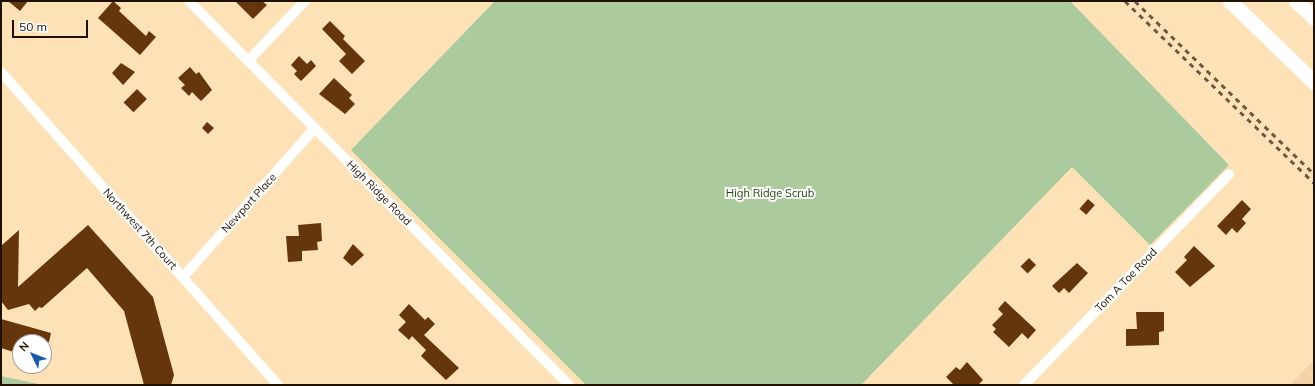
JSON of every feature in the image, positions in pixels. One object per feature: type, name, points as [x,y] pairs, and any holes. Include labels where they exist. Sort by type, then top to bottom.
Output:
[{"type":"highway","points":[[1230,1],[1314,82]]},
{"type":"highway","points":[[1296,1],[1314,18]]},
{"type":"street","name":"High Ridge Road","points":[[189,1],[569,385]]},
{"type":"street","points":[[248,61],[305,1]]},
{"type":"street","name":"Northwest 7th Court","points":[[1,72],[278,385]]},
{"type":"street","name":"Newport Place","points":[[183,277],[315,128]]},
{"type":"street","name":"Tom A Toe Road","points":[[1024,385],[1229,174]]},
{"type":"shaded area","points":[[1314,360],[1314,385],[1290,385]]},
{"type":"green space","name":"High Ridge Scrub","points":[[495,1],[1070,1],[1229,165],[1150,245],[1072,167],[861,385],[586,385],[351,150]]},
{"type":"green space","points":[[1,376],[43,385],[1,385]]},
{"type":"building","points":[[8,1],[28,1],[20,11]]},
{"type":"building","points":[[113,1],[121,8],[119,11],[146,36],[149,31],[156,37],[140,55],[98,18]]},
{"type":"building","points":[[235,1],[262,1],[267,5],[253,19]]},
{"type":"building","points":[[330,21],[345,36],[343,39],[365,61],[352,74],[339,61],[346,54],[322,29]]},
{"type":"building","points":[[299,56],[307,64],[311,60],[316,66],[301,81],[294,74],[297,71],[291,65]]},
{"type":"building","points":[[121,63],[135,72],[123,85],[112,73]]},
{"type":"building","points":[[190,67],[196,74],[199,72],[212,90],[201,101],[192,92],[189,96],[181,88],[185,85],[178,78]]},
{"type":"building","points":[[334,78],[352,95],[349,98],[355,104],[345,114],[319,94]]},
{"type":"building","points":[[137,89],[147,99],[133,112],[124,102]]},
{"type":"building","points":[[207,122],[214,128],[208,134],[202,128]]},
{"type":"building","points":[[1088,199],[1095,205],[1086,215],[1079,209]]},
{"type":"building","points":[[1242,200],[1251,209],[1242,219],[1246,223],[1237,233],[1232,228],[1226,235],[1217,226]]},
{"type":"building","points":[[321,223],[322,241],[317,242],[318,250],[302,251],[302,261],[288,262],[286,236],[299,236],[298,225]]},
{"type":"building","points":[[88,225],[153,297],[174,375],[171,385],[144,385],[124,311],[87,268],[42,308],[39,307],[35,311],[29,304],[8,310],[1,301],[1,246],[19,230],[18,287]]},
{"type":"building","points":[[353,244],[364,255],[352,266],[343,258]]},
{"type":"building","points":[[1194,246],[1215,266],[1190,287],[1175,272],[1187,260],[1184,257]]},
{"type":"building","points":[[1029,258],[1036,265],[1028,274],[1021,266]]},
{"type":"building","points":[[1077,263],[1088,273],[1069,293],[1064,288],[1059,293],[1052,286]]},
{"type":"building","points":[[1005,301],[1036,330],[1028,339],[1022,333],[1009,347],[993,332],[996,329],[992,325],[1003,314],[998,309]]},
{"type":"building","points":[[409,304],[425,320],[428,317],[435,324],[424,335],[459,368],[446,380],[421,356],[426,350],[412,336],[409,340],[398,330],[406,322],[399,315]]},
{"type":"building","points":[[1136,312],[1164,312],[1164,331],[1159,332],[1159,345],[1126,346],[1126,329],[1137,329]]},
{"type":"building","points":[[1,319],[51,333],[12,334],[12,351],[1,348]]},
{"type":"building","points":[[967,362],[983,380],[978,385],[954,385],[946,377],[956,367],[960,370]]},
{"type":"railway","points":[[1125,1],[1314,183]]},
{"type":"railway","points":[[1135,1],[1314,174]]}]
